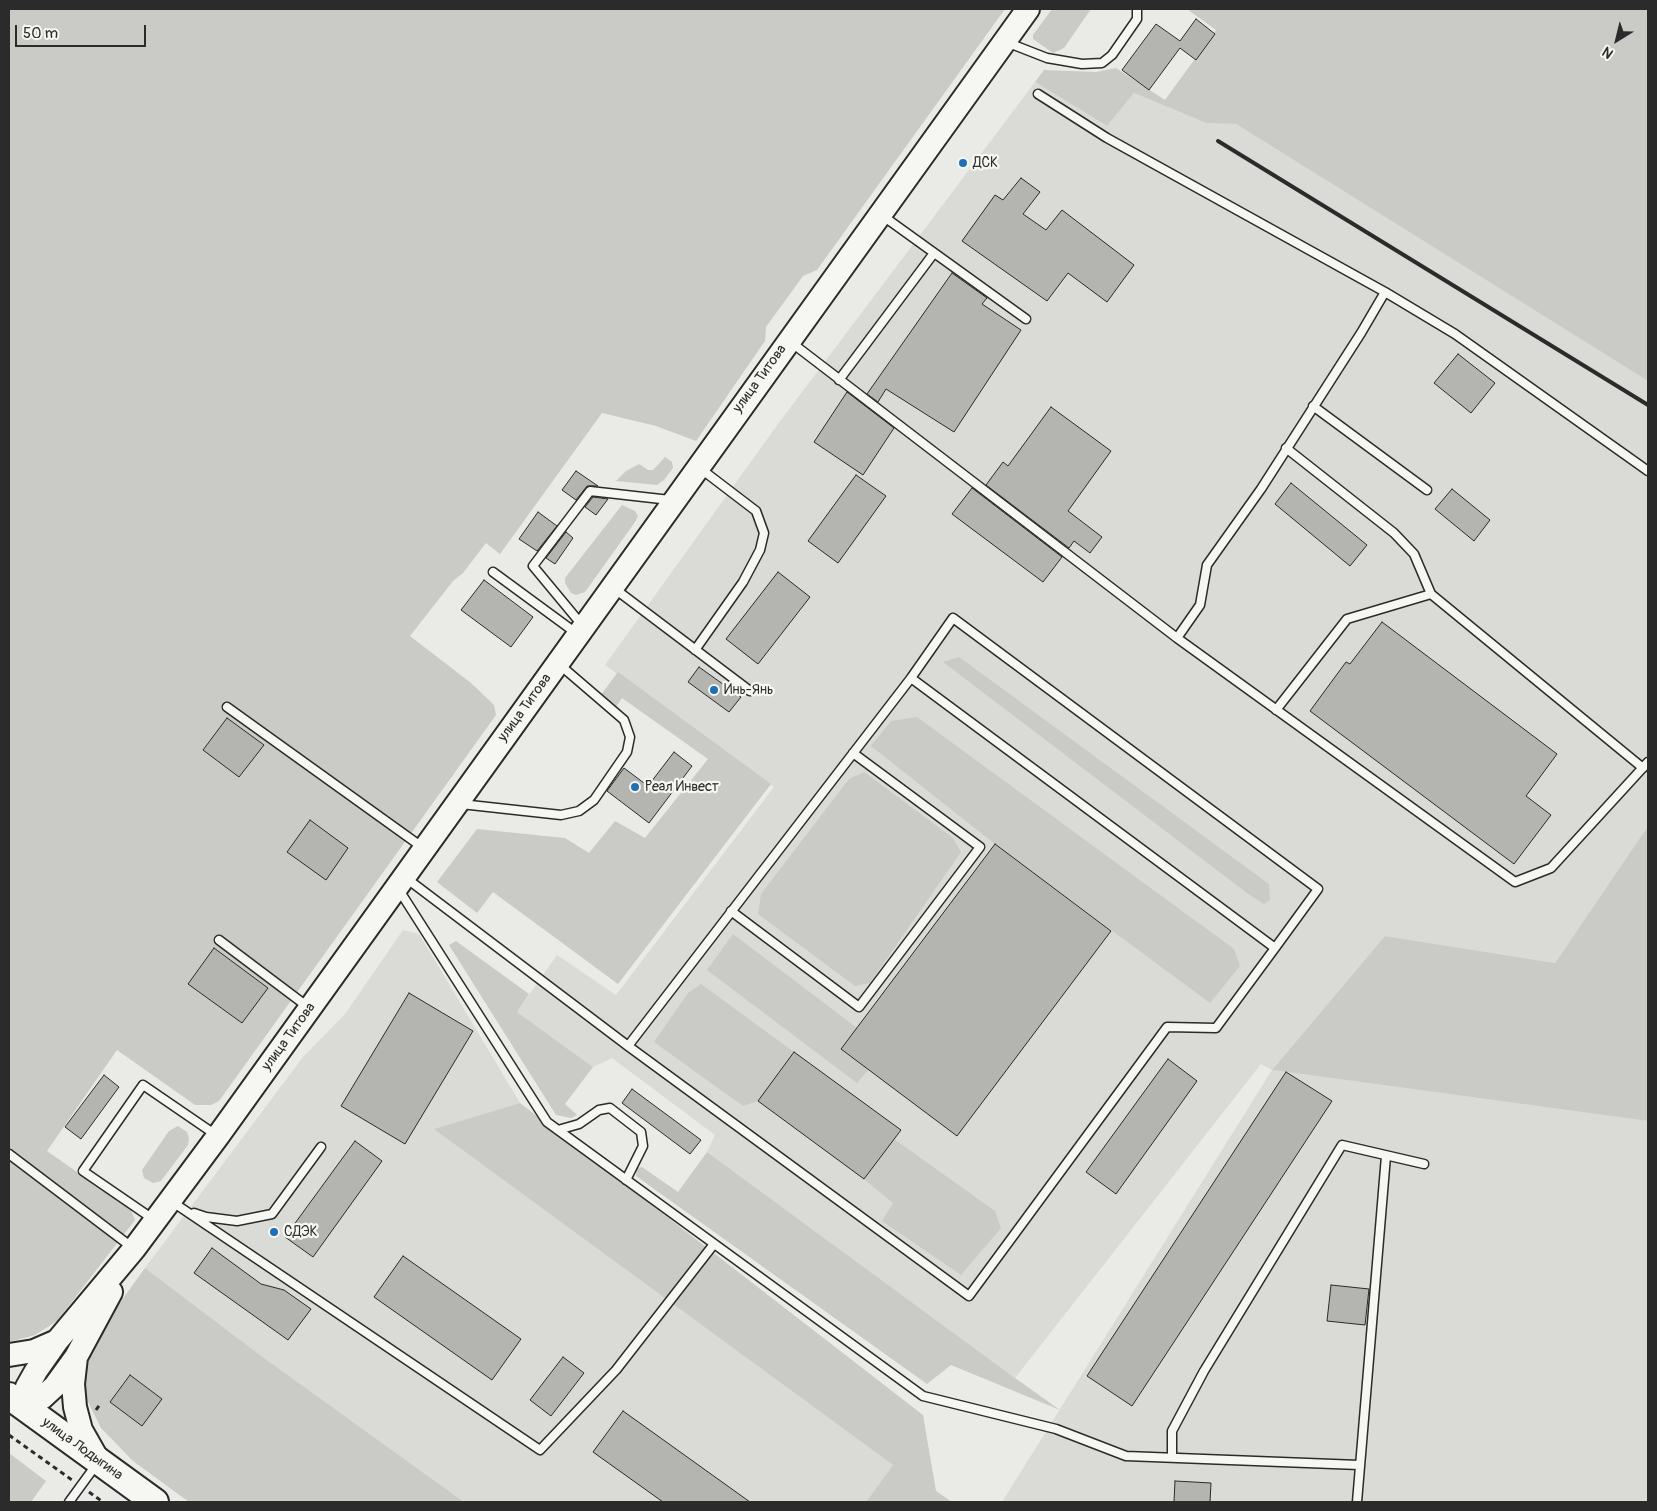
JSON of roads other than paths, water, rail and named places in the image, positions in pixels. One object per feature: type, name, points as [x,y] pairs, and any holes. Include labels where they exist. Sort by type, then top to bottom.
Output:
[{"type":"main road","name":"улица Титова","points":[[16,1401],[57,1341],[155,1221],[176,1204],[218,1136],[672,500],[1028,9]]},
{"type":"main road","points":[[16,1401],[42,1398],[56,1386],[76,1356],[134,1249]]},
{"type":"main road","points":[[9,1355],[34,1351],[57,1341]]},
{"type":"main road","points":[[76,1356],[73,1384],[74,1407],[82,1430],[99,1461]]},
{"type":"main road","name":"улица Лодыгина","points":[[16,1401],[155,1502]]},
{"type":"lane","points":[[1004,41],[1047,58],[1082,64],[1102,63],[1112,55],[1137,19],[1137,9]]},
{"type":"lane","points":[[1038,94],[1107,138],[1385,292],[1455,334],[1648,471]]},
{"type":"lane","points":[[879,213],[1026,319]]},
{"type":"lane","points":[[839,380],[934,253]]},
{"type":"lane","points":[[1176,638],[1200,605],[1207,565],[1261,489],[1385,292]]},
{"type":"lane","points":[[788,340],[1176,638],[1514,882],[1551,868],[1646,765],[1432,594],[1414,554],[1394,533],[1286,448]]},
{"type":"lane","points":[[1313,406],[1427,490]]},
{"type":"lane","points":[[695,650],[743,582],[760,550],[764,533],[756,511],[697,466]]},
{"type":"lane","points":[[580,630],[533,566],[590,491],[672,500]]},
{"type":"lane","points":[[493,572],[580,630]]},
{"type":"lane","points":[[612,586],[750,691]]},
{"type":"lane","points":[[1276,710],[1347,619],[1432,594]]},
{"type":"lane","points":[[400,881],[969,1296],[1167,1027],[1216,1028],[1318,889],[953,618],[911,678],[628,1046]]},
{"type":"lane","points":[[456,803],[561,815],[579,811],[594,800],[627,752],[630,737],[624,720],[557,663]]},
{"type":"lane","points":[[911,678],[1275,948]]},
{"type":"lane","points":[[227,707],[424,849]]},
{"type":"lane","points":[[731,912],[859,1007],[980,847],[853,753]]},
{"type":"lane","points":[[400,881],[547,1122],[923,1396],[1056,1429],[1126,1456],[1359,1466]]},
{"type":"lane","points":[[219,940],[310,1008]]},
{"type":"lane","points":[[155,1221],[83,1171],[144,1085],[218,1136]]},
{"type":"lane","points":[[558,1130],[579,1124],[599,1110],[610,1108],[641,1132],[643,1146],[626,1180]]},
{"type":"lane","points":[[1172,1457],[1172,1431],[1204,1371],[1342,1145],[1424,1164]]},
{"type":"lane","points":[[176,1204],[206,1217],[237,1221],[272,1214],[321,1147]]},
{"type":"lane","points":[[9,1154],[134,1249]]},
{"type":"lane","points":[[1357,1502],[1386,1156]]},
{"type":"lane","points":[[176,1204],[540,1450],[616,1370],[714,1244]]},
{"type":"lane","points":[[69,1502],[99,1461]]},
{"type":"railway","points":[[1218,141],[1648,405]]},
{"type":"place","name":"ДСК","points":[[963,163]]},
{"type":"place","name":"Инь-Янь","points":[[714,690]]},
{"type":"place","name":"Реал Инвест","points":[[635,787]]},
{"type":"place","name":"СДЭК","points":[[274,1232]]}]
